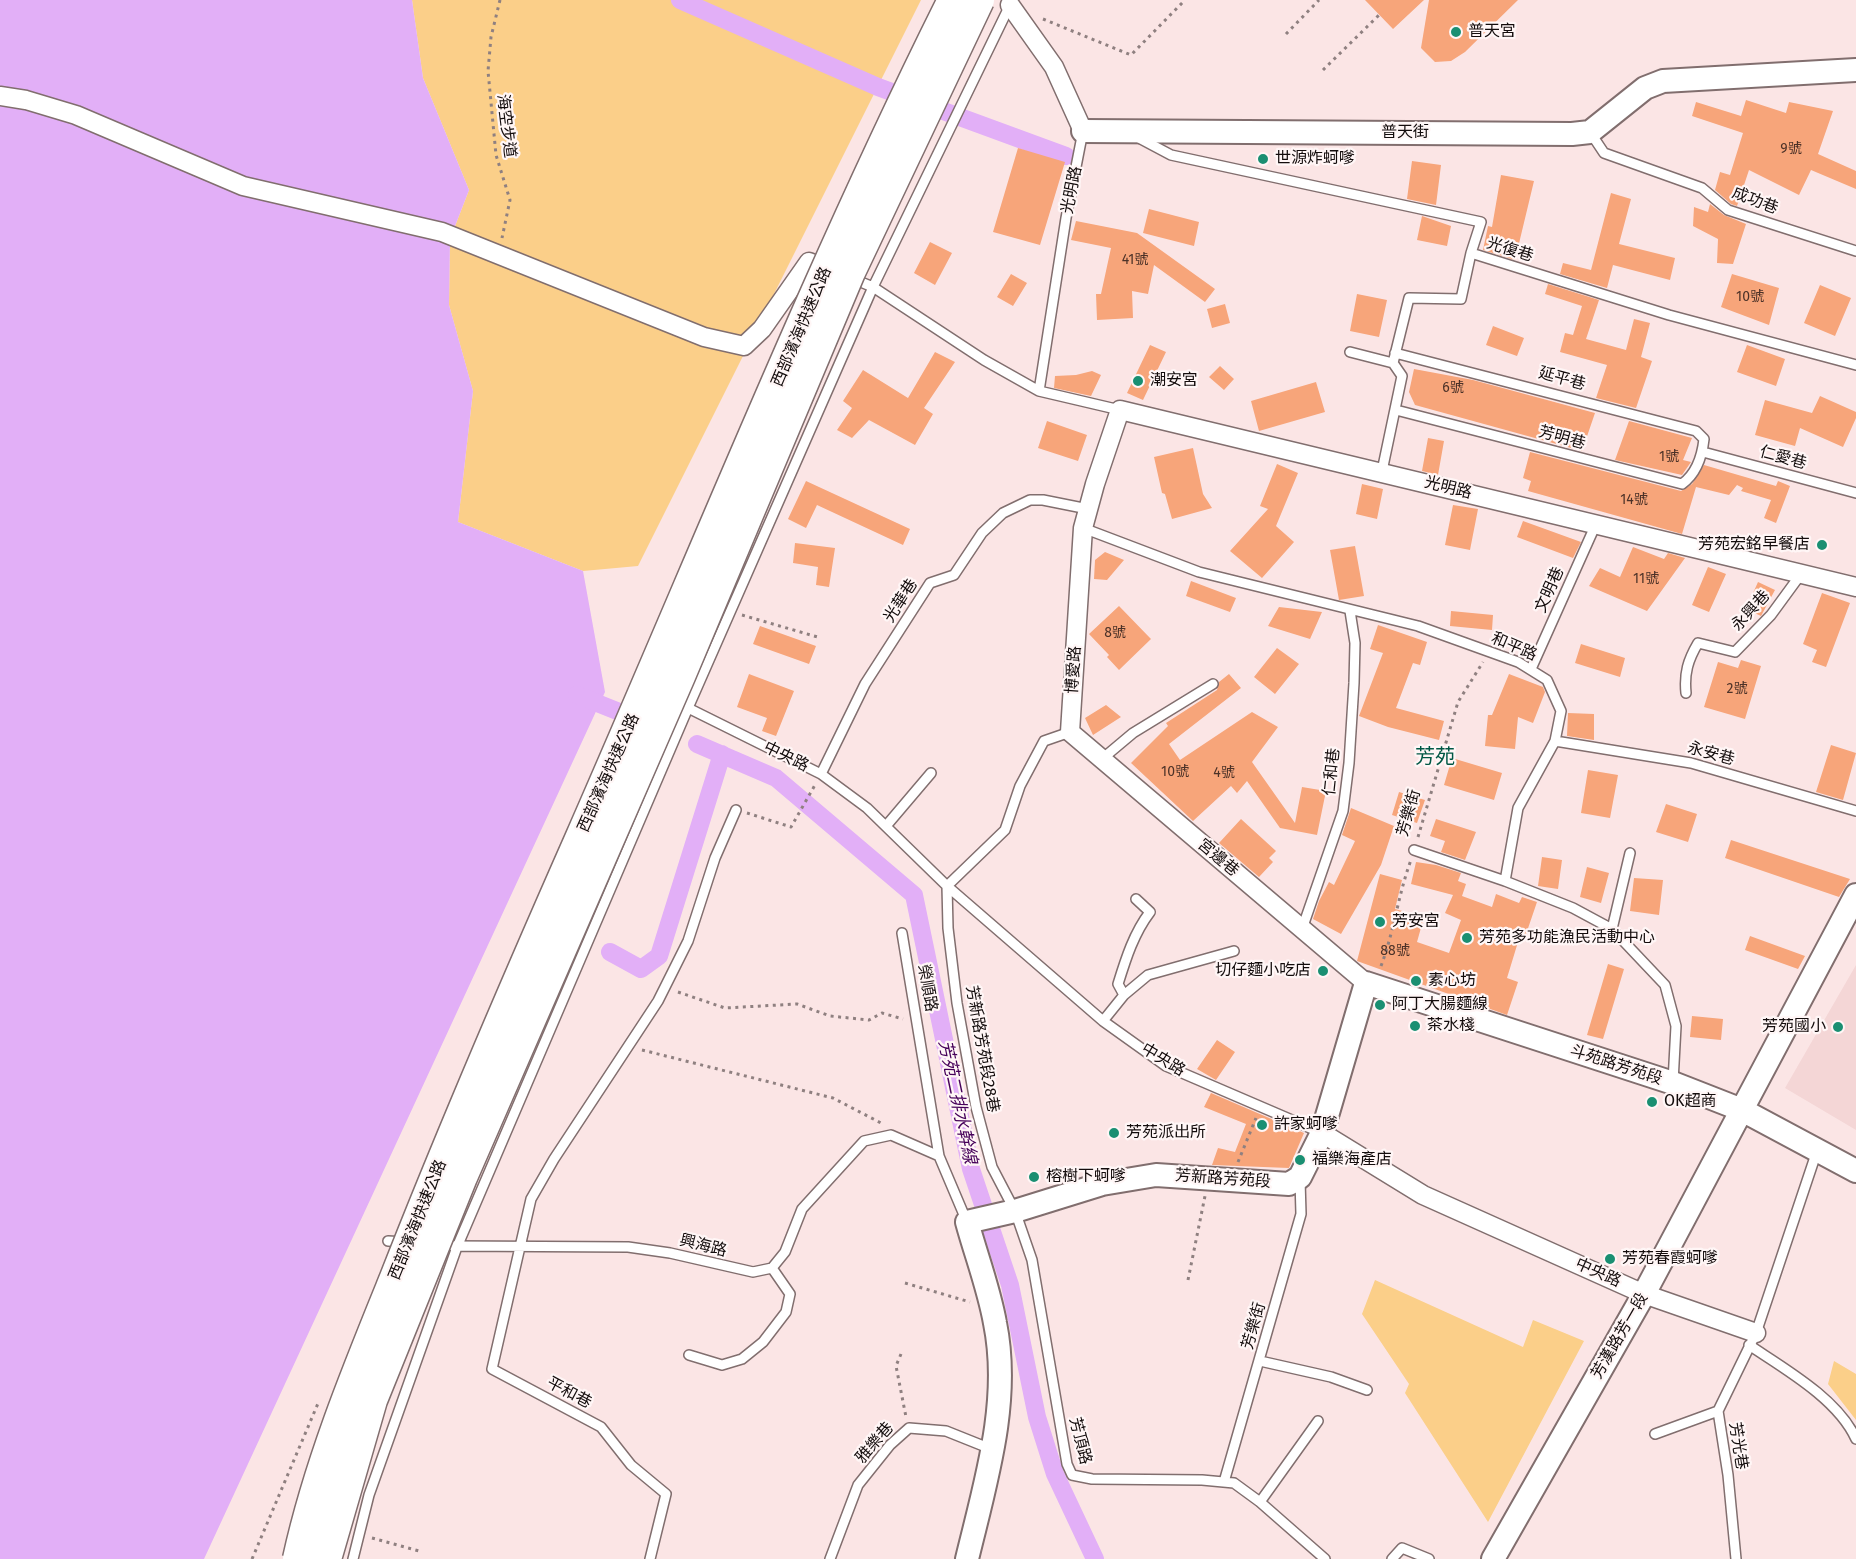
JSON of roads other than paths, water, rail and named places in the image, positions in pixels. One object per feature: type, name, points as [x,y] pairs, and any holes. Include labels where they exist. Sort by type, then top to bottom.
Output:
[{"type":"highway","name":"西部濱海快速公路","points":[[298,1559],[304,1533],[351,1389],[438,1169],[829,264],[908,90],[953,0]]},
{"type":"highway","name":"西部濱海快速公路","points":[[326,1559],[372,1400],[462,1177],[675,687],[850,272],[979,0]]},
{"type":"street","points":[[1011,3],[1054,67],[1083,131]]},
{"type":"street","points":[[1590,132],[1645,88],[1663,81],[1856,70]]},
{"type":"street","points":[[0,96],[26,100],[76,115],[243,186],[442,232],[704,337],[744,346],[762,329],[809,262],[814,264]]},
{"type":"street","name":"普天街","points":[[1083,131],[1590,132]]},
{"type":"street","name":"光明路","points":[[1120,410],[1382,471],[1856,587]]},
{"type":"street","name":"博愛路","points":[[1070,732],[1083,528],[1120,410]]},
{"type":"street","name":"宮邊巷","points":[[1070,732],[1366,983]]},
{"type":"street","name":"芳漢路芳一段","points":[[1493,1559],[1644,1294],[1856,895]]},
{"type":"street","points":[[1300,1177],[1322,1133],[1366,983]]},
{"type":"street","name":"斗苑路芳苑段","points":[[1366,983],[1673,1083],[1742,1110],[1856,1171]]},
{"type":"street","name":"中央路","points":[[1322,1133],[1423,1195],[1644,1294],[1753,1339]]},
{"type":"street","name":"芳新路芳苑段","points":[[967,1222],[1015,1211],[1102,1184],[1156,1175],[1289,1184],[1300,1177]]},
{"type":"street","points":[[967,1222],[996,1324],[999,1382],[994,1449],[967,1559]]},
{"type":"lane","points":[[353,1559],[373,1484],[457,1247],[730,611],[873,287],[1011,3]]},
{"type":"lane","name":"光明路","points":[[1039,391],[1066,218],[1083,131]]},
{"type":"lane","name":"光復巷","points":[[1126,131],[1171,155],[1481,222],[1472,254],[1669,315],[1856,365]]},
{"type":"lane","name":"成功巷","points":[[1590,132],[1604,153],[1702,188],[1728,210],[1856,250]]},
{"type":"lane","points":[[1393,363],[1408,298],[1461,299],[1472,254]]},
{"type":"lane","name":"光明路","points":[[814,264],[873,287],[984,360],[1039,391],[1120,410]]},
{"type":"lane","points":[[1350,352],[1393,363],[1402,376],[1382,471]]},
{"type":"lane","name":"延平巷","points":[[1395,352],[1696,430],[1704,439],[1703,452]]},
{"type":"lane","name":"芳明巷","points":[[1396,410],[1682,484],[1691,477],[1703,452]]},
{"type":"lane","name":"仁愛巷","points":[[1703,452],[1856,493]]},
{"type":"lane","name":"光華巷","points":[[821,775],[865,684],[930,583],[954,575],[982,533],[1003,513],[1030,500],[1042,500],[1088,509]]},
{"type":"lane","name":"文明巷","points":[[1532,669],[1596,524]]},
{"type":"lane","name":"和平路","points":[[1083,528],[1199,572],[1418,626],[1532,669],[1547,680],[1562,711],[1555,741],[1518,808],[1505,881]]},
{"type":"lane","name":"永興巷","points":[[1686,693],[1687,662],[1698,643],[1735,652],[1771,615],[1801,574]]},
{"type":"lane","name":"仁和巷","points":[[1302,929],[1343,811],[1349,763],[1354,683],[1355,643],[1350,611]]},
{"type":"lane","name":"中央路","points":[[634,681],[821,775],[867,808],[947,886],[1103,1021],[1166,1065],[1322,1133]]},
{"type":"lane","points":[[1102,759],[1133,733],[1213,684]]},
{"type":"lane","points":[[947,886],[1005,830],[1020,786],[1044,741],[1070,732]]},
{"type":"lane","name":"永安巷","points":[[1555,741],[1691,763],[1856,811]]},
{"type":"lane","points":[[886,826],[932,773]]},
{"type":"lane","points":[[520,1248],[531,1199],[554,1159],[629,1046],[688,941],[715,858],[736,810]]},
{"type":"lane","points":[[1414,850],[1505,881],[1573,908],[1612,929],[1665,985],[1676,1026],[1673,1083]]},
{"type":"lane","points":[[1612,929],[1630,853]]},
{"type":"lane","name":"芳新路芳苑段28巷","points":[[947,886],[948,928],[957,1003],[976,1107],[993,1167],[1015,1211]]},
{"type":"lane","points":[[1124,995],[1118,984],[1137,928],[1150,912],[1136,899]]},
{"type":"lane","name":"榮順路","points":[[902,933],[939,1156],[967,1222]]},
{"type":"lane","points":[[1103,1021],[1124,995],[1148,975],[1234,951]]},
{"type":"lane","points":[[689,1355],[722,1365],[742,1359],[763,1342],[786,1312],[790,1294],[772,1268],[785,1252],[802,1209],[864,1141],[891,1135],[939,1156]]},
{"type":"lane","name":"芳光巷","points":[[1736,1559],[1728,1475],[1718,1411],[1753,1339],[1817,1150]]},
{"type":"lane","name":"芳樂街","points":[[1224,1482],[1301,1214],[1300,1177]]},
{"type":"lane","name":"芳頂路","points":[[1015,1211],[1032,1260],[1061,1436],[1072,1475],[1092,1479],[1234,1483],[1260,1502],[1325,1559]]},
{"type":"lane","name":"興海路","points":[[388,1240],[457,1247],[628,1247],[670,1253],[753,1272],[772,1268]]},
{"type":"lane","name":"平和巷","points":[[520,1248],[492,1369],[601,1427],[631,1465],[666,1494],[651,1559]]},
{"type":"lane","points":[[1753,1339],[1806,1383],[1850,1424],[1856,1439]]},
{"type":"lane","points":[[1260,1360],[1331,1377],[1367,1390]]},
{"type":"lane","points":[[1655,1434],[1718,1411]]},
{"type":"lane","points":[[1260,1502],[1318,1421]]},
{"type":"lane","name":"雅樂巷","points":[[830,1559],[858,1485],[890,1445],[909,1428],[946,1431],[994,1449]]},
{"type":"lane","points":[[1392,1559],[1402,1548],[1429,1559]]},
{"type":"waterway","points":[[680,0],[878,87],[1066,156]]},
{"type":"waterway","points":[[577,695],[617,711]]},
{"type":"waterway","name":"芳苑二排水幹線","points":[[697,744],[776,778],[914,895],[971,1169],[1010,1285],[1037,1417],[1055,1474],[1095,1559]]},
{"type":"waterway","points":[[610,952],[641,969],[659,956],[722,754]]},
{"type":"place","name":"普天宮","points":[[1456,32]]},
{"type":"place","name":"世源炸蚵嗲","points":[[1263,159]]},
{"type":"place","name":"潮安宮","points":[[1138,381]]},
{"type":"place","name":"芳苑宏銘早餐店","points":[[1822,545]]},
{"type":"place","name":"芳安宮","points":[[1380,922]]},
{"type":"place","name":"芳苑多功能漁民活動中心","points":[[1467,938]]},
{"type":"place","name":"切仔麵小吃店","points":[[1323,971]]},
{"type":"place","name":"素心坊","points":[[1416,981]]},
{"type":"place","name":"阿丁大腸麵線","points":[[1380,1005]]},
{"type":"place","name":"茶水棧","points":[[1415,1026]]},
{"type":"place","name":"芳苑國小","points":[[1838,1027]]},
{"type":"place","name":"OK超商","points":[[1652,1102]]},
{"type":"place","name":"許家蚵嗲","points":[[1262,1125]]},
{"type":"place","name":"芳苑派出所","points":[[1114,1133]]},
{"type":"place","name":"福樂海產店","points":[[1300,1160]]},
{"type":"place","name":"榕樹下蚵嗲","points":[[1034,1177]]},
{"type":"place","name":"芳苑春霞蚵嗲","points":[[1610,1259]]},
{"type":"district","name":"芳苑","points":[[1435,757]]}]
